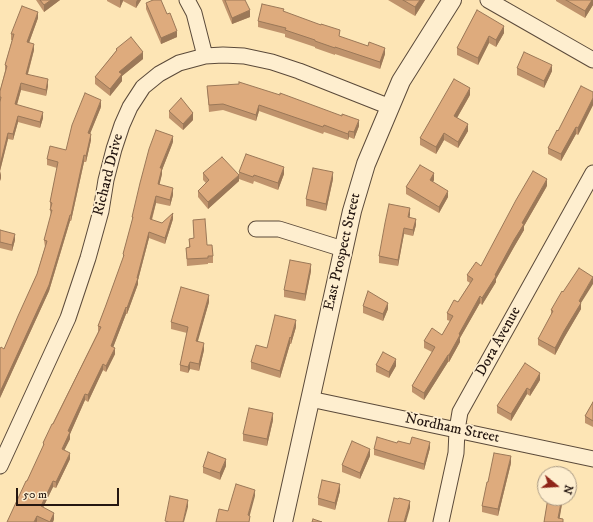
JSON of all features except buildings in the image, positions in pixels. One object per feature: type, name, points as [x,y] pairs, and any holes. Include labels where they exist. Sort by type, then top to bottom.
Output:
[{"type":"street","points":[[187,0],[194,13],[205,56]]},
{"type":"street","name":"East Prospect Street","points":[[283,522],[352,210],[366,164],[401,81],[452,0]]},
{"type":"street","points":[[488,0],[593,60]]},
{"type":"street","name":"Richard Drive","points":[[0,466],[68,318],[88,258],[101,211],[114,149],[130,107],[143,87],[159,74],[179,63],[205,56],[244,56],[272,62],[300,71],[390,107]]},
{"type":"street","name":"Dora Avenue","points":[[441,522],[456,452],[460,412],[593,173]]},
{"type":"street","points":[[256,229],[279,229],[343,249]]},
{"type":"street","name":"Nordham Street","points":[[310,399],[593,459]]}]
